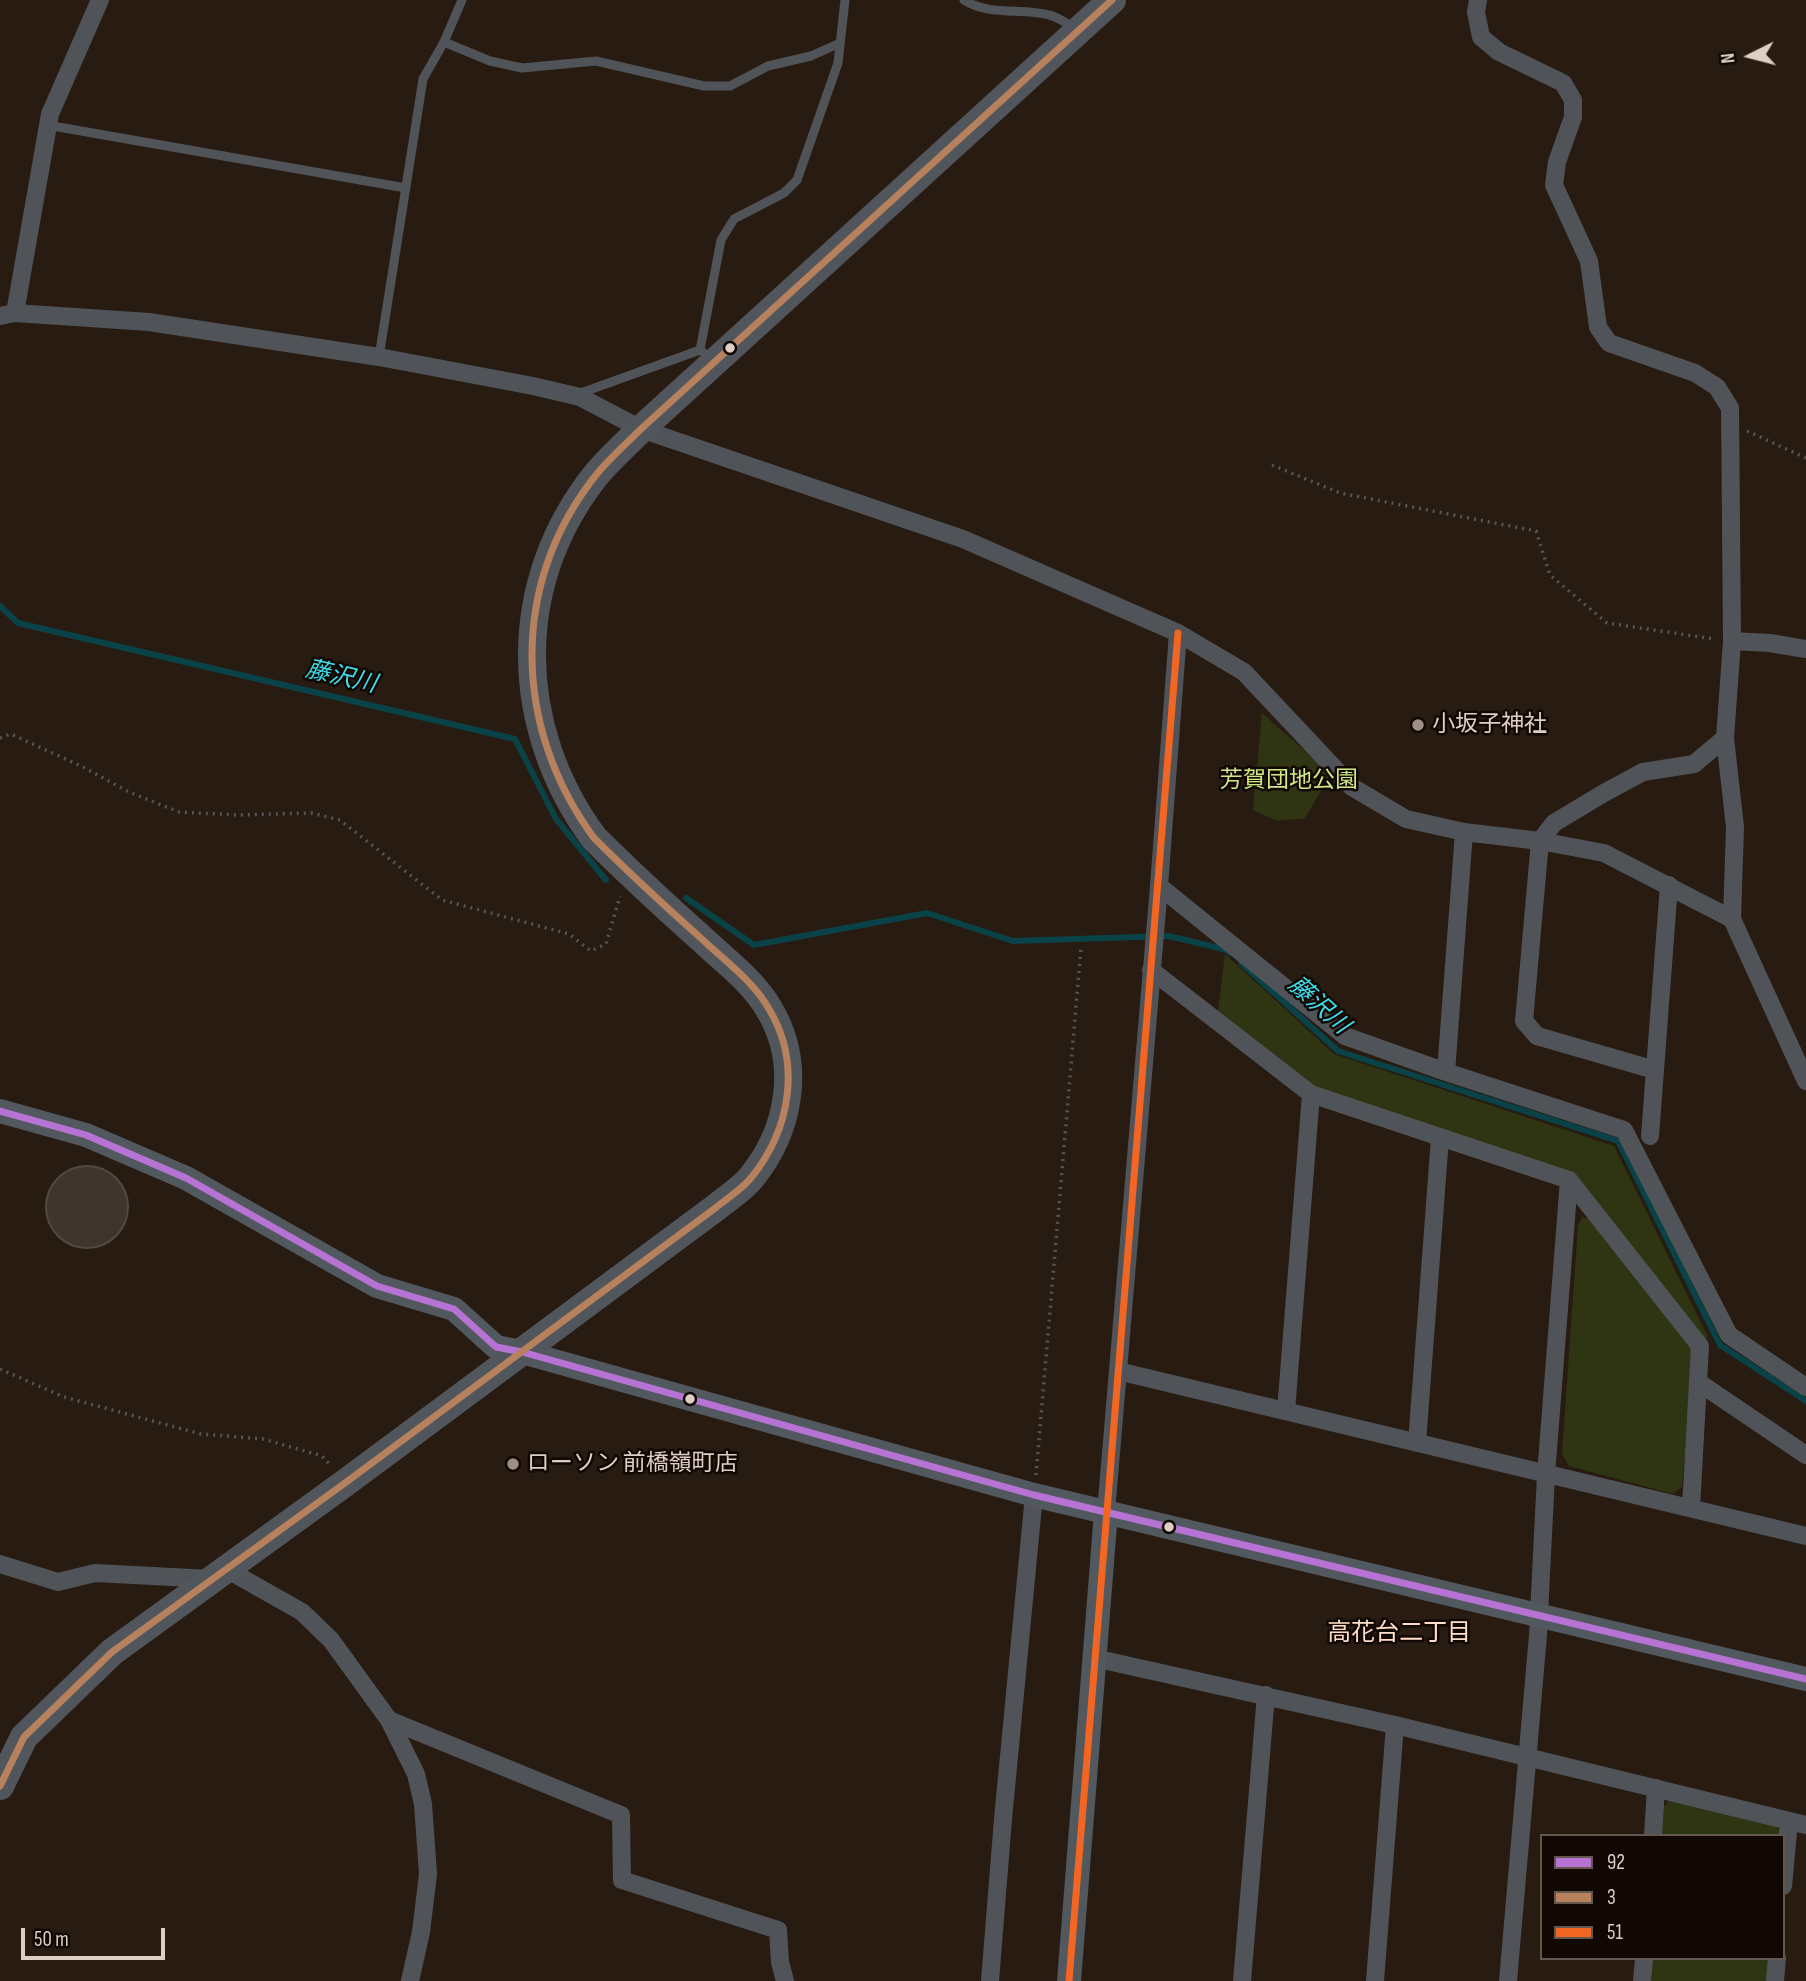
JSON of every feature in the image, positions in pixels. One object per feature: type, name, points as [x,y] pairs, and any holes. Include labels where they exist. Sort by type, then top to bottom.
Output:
[{"type":"main road","points":[[0,1786],[24,1737],[112,1652],[715,1209],[750,1179],[778,1135],[789,1086],[787,1052],[769,1009],[755,990],[730,965],[594,838],[577,815],[554,770],[536,714],[532,654],[538,594],[556,542],[572,511],[596,475],[708,356],[1112,0]]},
{"type":"street","points":[[100,0],[47,125],[8,314],[149,322],[379,357],[573,396],[641,429],[963,539],[1178,633],[1244,672],[1352,787],[1406,819],[1464,832],[1540,841],[1604,853],[1732,919]]},
{"type":"street","points":[[1478,0],[1476,12],[1480,37],[1499,52],[1563,83],[1573,100],[1573,117],[1557,162],[1554,184],[1589,261],[1598,327],[1609,344],[1695,373],[1717,387],[1730,408],[1732,641],[1725,738],[1735,827],[1732,919],[1806,1081]]},
{"type":"street","points":[[1069,1981],[1178,633]]},
{"type":"street","points":[[1732,641],[1806,649]]},
{"type":"street","points":[[1655,1070],[1537,1036],[1524,1021],[1540,841],[1554,823],[1604,793],[1643,772],[1695,764],[1725,738]]},
{"type":"street","points":[[1446,1072],[1464,832]]},
{"type":"street","points":[[1650,1136],[1669,885]]},
{"type":"street","points":[[1159,886],[1345,1036],[1624,1130],[1729,1335],[1806,1387]]},
{"type":"street","points":[[1150,970],[1311,1094],[1569,1180],[1700,1346],[1691,1508]]},
{"type":"street","points":[[1286,1411],[1311,1094]]},
{"type":"street","points":[[0,1111],[86,1135],[186,1178],[377,1286],[454,1309],[496,1347],[523,1352],[1034,1495],[1806,1679]]},
{"type":"street","points":[[1417,1443],[1440,1138]]},
{"type":"street","points":[[1508,1981],[1539,1616],[1546,1475],[1569,1180]]},
{"type":"street","points":[[1118,1371],[1806,1536]]},
{"type":"street","points":[[1698,1382],[1806,1455]]},
{"type":"street","points":[[990,1981],[1034,1495]]},
{"type":"street","points":[[0,1564],[58,1582],[95,1573],[218,1574],[302,1612],[331,1640],[389,1720],[416,1774],[423,1804],[428,1874],[421,1932],[410,1981]]},
{"type":"street","points":[[1094,1658],[1395,1725],[1797,1823],[1785,1877]]},
{"type":"street","points":[[1242,1981],[1266,1695]]},
{"type":"street","points":[[389,1720],[621,1815],[622,1880],[778,1930],[780,1962],[785,1981]]},
{"type":"street","points":[[1375,1981],[1395,1725]]},
{"type":"street","points":[[1653,1834],[1656,1788]]},
{"type":"street","points":[[1642,1981],[1644,1960]]},
{"type":"street","points":[[1775,1981],[1777,1960]]},
{"type":"lane","points":[[379,357],[423,79],[444,42],[462,0]]},
{"type":"lane","points":[[573,396],[708,356],[721,240],[734,219],[784,193],[797,180],[838,63],[845,0]]},
{"type":"lane","points":[[964,0],[998,10],[1050,15],[1079,30]]},
{"type":"lane","points":[[444,42],[490,61],[522,68],[596,61],[704,86],[730,86],[768,66],[811,56],[840,43]]},
{"type":"lane","points":[[47,125],[406,188]]},
{"type":"path","points":[[1730,422],[1806,458]]},
{"type":"path","points":[[1272,465],[1340,493],[1536,531],[1550,575],[1608,623],[1732,641]]},
{"type":"path","points":[[0,738],[11,734],[83,766],[129,792],[179,811],[237,815],[310,813],[340,820],[442,900],[569,934],[591,951],[606,944],[627,871]]},
{"type":"path","points":[[1034,1495],[1081,948]]},
{"type":"path","points":[[0,1369],[64,1397],[189,1431],[263,1439],[322,1456],[345,1483]]},
{"type":"green space","name":"芳賀団地公園","points":[[1262,713],[1331,774],[1305,818],[1277,821],[1253,810]]},
{"type":"green space","points":[[1225,954],[1334,1054],[1614,1146],[1708,1337],[1705,1340],[1574,1173],[1316,1087],[1218,1011]]},
{"type":"green space","points":[[1582,1217],[1589,1219],[1694,1347],[1682,1487],[1673,1494],[1569,1466],[1562,1454],[1578,1226]]},
{"type":"green space","points":[[1669,1801],[1774,1823],[1779,1834],[1661,1834],[1663,1807]]},
{"type":"green space","points":[[1652,1960],[1770,1960],[1768,1981],[1651,1981]]},
{"type":"building","points":[[87,1166],[103,1169],[116,1178],[125,1191],[128,1207],[125,1223],[116,1236],[103,1245],[87,1248],[71,1245],[58,1236],[49,1223],[46,1207],[49,1191],[58,1178],[71,1169]]},
{"type":"waterway","name":"藤沢川","points":[[0,606],[18,623],[515,739],[556,819],[606,880]]},
{"type":"waterway","name":"藤沢川","points":[[686,898],[754,945],[927,913],[1013,941],[1169,936],[1230,953]]},
{"type":"waterway","name":"藤沢川","points":[[1241,963],[1338,1051],[1618,1141],[1720,1345],[1806,1401]]},
{"type":"transit line","name":"3","points":[[0,1786],[24,1737],[112,1652],[714,1209],[747,1182],[764,1159],[783,1118],[788,1074],[786,1052],[769,1009],[739,972],[594,838],[567,795],[548,750],[536,704],[532,656],[536,609],[548,562],[568,517],[596,475],[641,429],[1112,0]]},
{"type":"transit line","name":"51","points":[[1069,1981],[1178,633]]},
{"type":"transit line","name":"92","points":[[0,1111],[86,1135],[186,1178],[377,1286],[454,1309],[496,1347],[1034,1495],[1806,1679]]},
{"type":"place","name":"小坂子神社","points":[[1418,725]]},
{"type":"place","name":"ローソン 前橋嶺町店","points":[[513,1464]]},
{"type":"district","name":"高花台二丁目","points":[[1399,1634]]}]
